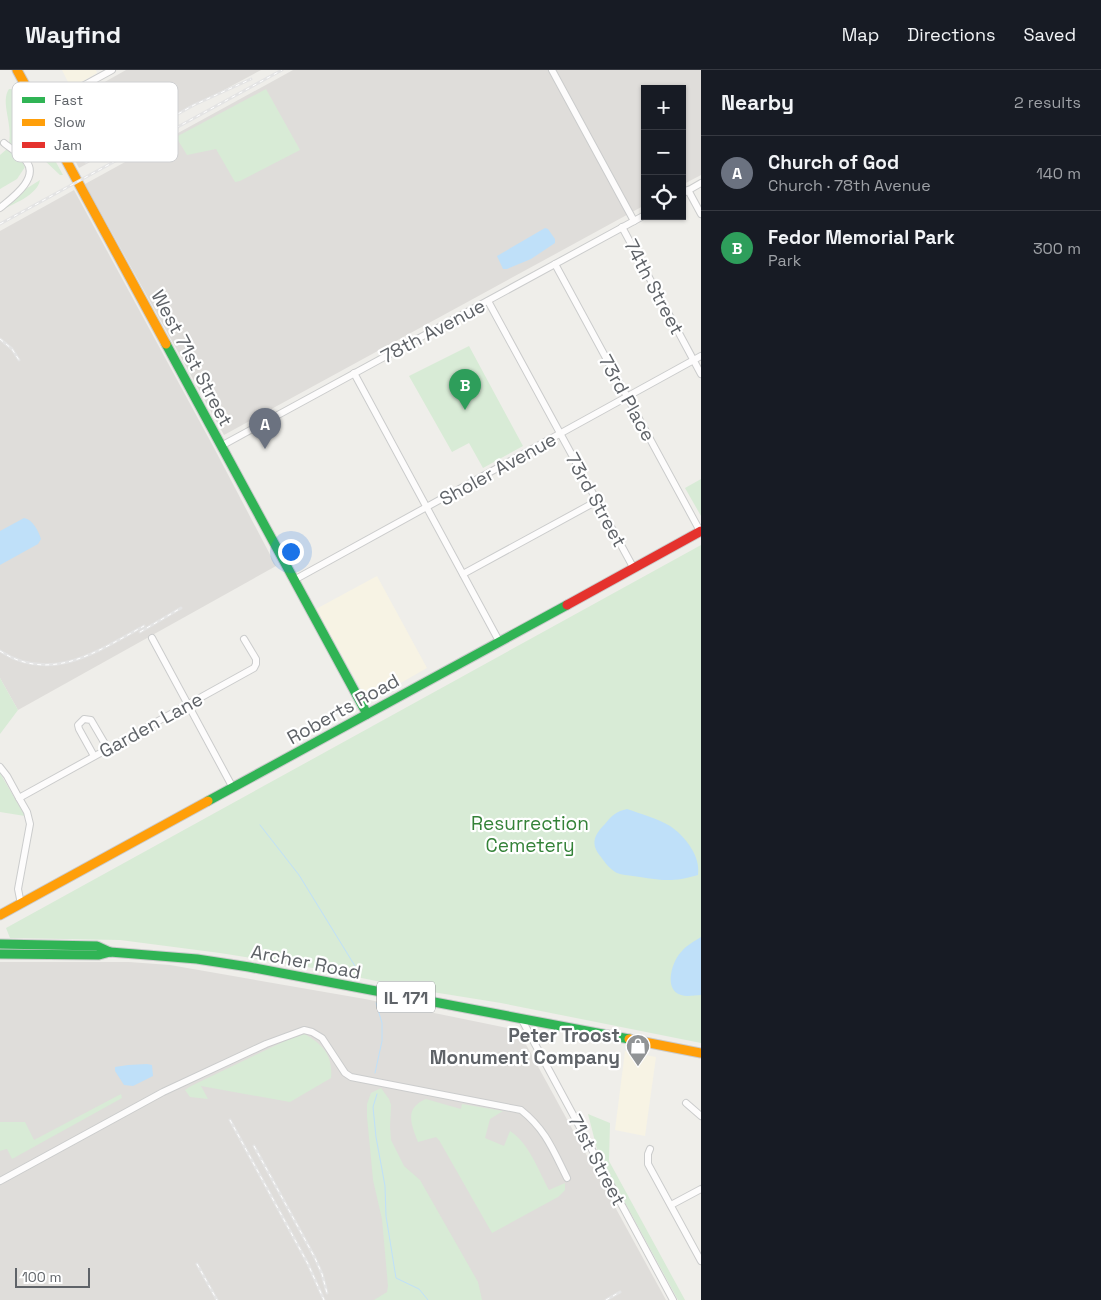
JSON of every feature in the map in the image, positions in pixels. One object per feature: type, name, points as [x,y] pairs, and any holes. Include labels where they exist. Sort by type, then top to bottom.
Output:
[{"type":"street","name":"West 71st Street","points":[[17,70],[24,82]]},
{"type":"street","points":[[90,82],[112,70]]},
{"type":"street","points":[[552,70],[634,221]]},
{"type":"street","points":[[4,143],[12,149]]},
{"type":"street","points":[[0,208],[20,190],[30,176],[31,168],[27,162]]},
{"type":"street","name":"West 71st Street","points":[[67,162],[366,714]]},
{"type":"street","points":[[686,191],[701,183]]},
{"type":"street","points":[[686,193],[701,214]]},
{"type":"street","name":"78th Avenue","points":[[221,446],[641,217]]},
{"type":"street","name":"74th Street","points":[[622,227],[701,374]]},
{"type":"street","name":"73rd Place","points":[[555,264],[701,531]]},
{"type":"street","name":"73rd Street","points":[[488,301],[633,568]]},
{"type":"street","name":"Sholer Avenue","points":[[294,580],[701,356]]},
{"type":"street","points":[[354,373],[500,641]]},
{"type":"street","points":[[463,574],[597,501]]},
{"type":"street","name":"Roberts Road","points":[[0,915],[701,531]]},
{"type":"street","points":[[152,638],[233,788]]},
{"type":"street","name":"Garden Lane","points":[[20,798],[254,668],[256,659],[244,640]]},
{"type":"street","points":[[94,756],[79,729],[78,725],[84,719],[91,720],[108,749]]},
{"type":"street","points":[[0,767],[20,798],[27,812],[30,824],[18,889],[20,904]]},
{"type":"street","name":"Archer Road","points":[[1,943],[97,946],[110,952]]},
{"type":"street","name":"Archer Road","points":[[0,954],[99,955],[110,952],[197,959],[249,967],[701,1053]]},
{"type":"street","name":"71st Street","points":[[522,1020],[673,1300]]},
{"type":"street","points":[[0,1181],[163,1092],[266,1044],[304,1030],[322,1038],[345,1073],[351,1078],[521,1110],[544,1133],[567,1178]]},
{"type":"street","points":[[686,1103],[701,1116]]},
{"type":"street","points":[[650,1149],[647,1158],[648,1164],[701,1260]]},
{"type":"street","points":[[671,1206],[701,1189]]},
{"type":"shaded area","points":[[62,70],[96,70],[97,73],[81,82],[68,82]]},
{"type":"shaded area","points":[[126,70],[261,70],[178,115],[178,82],[105,82]]},
{"type":"shaded area","points":[[293,70],[701,70],[701,175],[686,183],[686,85],[641,85],[641,207],[224,435],[85,184],[125,162],[178,162],[178,133]]},
{"type":"shaded area","points":[[76,162],[90,162],[79,168]]},
{"type":"shaded area","points":[[74,190],[276,566],[18,710],[0,678],[0,231]]},
{"type":"shaded area","points":[[377,576],[427,668],[369,701],[316,609]]},
{"type":"shaded area","points":[[0,962],[129,962],[170,965],[365,999],[518,1030],[666,1300],[0,1300]]},
{"type":"shaded area","points":[[625,1051],[656,1057],[645,1136],[615,1130]]},
{"type":"green space","points":[[9,89],[12,89],[12,145],[9,143],[10,136],[6,107]]},
{"type":"green space","points":[[266,89],[300,150],[235,182],[216,149],[187,155],[178,140],[178,136]]},
{"type":"green space","points":[[7,149],[12,152],[12,162],[22,162],[25,167],[17,179],[0,189],[0,155]]},
{"type":"green space","points":[[46,162],[56,162],[63,175],[60,175]]},
{"type":"green space","points":[[40,180],[38,186],[29,195],[0,211],[21,192]]},
{"type":"green space","points":[[469,346],[523,446],[483,468],[469,443],[452,452],[409,376]]},
{"type":"green space","points":[[701,479],[701,516],[685,488]]},
{"type":"green space","name":"Resurrection Cemetery","points":[[701,545],[701,1043],[501,1003],[420,990],[313,968],[220,953],[120,940],[10,938],[6,928]]},
{"type":"green space","points":[[0,678],[18,710],[0,734]]},
{"type":"green space","points":[[0,773],[25,816],[0,812]]},
{"type":"green space","points":[[305,1034],[326,1051],[330,1063],[331,1078],[290,1102],[201,1086],[208,1099],[190,1097],[185,1090],[289,1039]]},
{"type":"green space","points":[[381,1088],[391,1105],[391,1140],[404,1166],[420,1180],[478,1282],[482,1300],[374,1300],[387,1292],[388,1286],[382,1219],[373,1180],[367,1117],[367,1104],[371,1093]]},
{"type":"green space","points":[[121,1094],[122,1098],[12,1159],[7,1149],[0,1151],[0,1122],[25,1122],[34,1140]]},
{"type":"green space","points":[[426,1099],[461,1109],[462,1104],[503,1111],[490,1119],[485,1138],[504,1146],[510,1131],[523,1142],[549,1190],[565,1183],[565,1190],[558,1197],[492,1233],[439,1140],[436,1137],[418,1142],[411,1117],[414,1107]]},
{"type":"green space","points":[[588,1114],[610,1123],[609,1161],[685,1300],[678,1300],[598,1153]]},
{"type":"water","points":[[545,228],[548,229],[555,239],[555,243],[531,259],[503,269],[497,256]]},
{"type":"water","points":[[24,518],[35,526],[41,539],[38,544],[0,565],[0,531]]},
{"type":"water","points":[[627,809],[654,818],[676,830],[691,847],[697,861],[698,875],[673,880],[658,880],[617,873],[610,868],[595,848],[596,836],[612,816]]},
{"type":"water","points":[[701,937],[701,995],[681,995],[675,992],[672,987],[671,974],[675,961],[684,949]]},
{"type":"water","points":[[152,1065],[153,1076],[133,1086],[124,1085],[115,1071],[115,1067]]},
{"type":"waterway","points":[[260,825],[299,875],[355,966]]},
{"type":"waterway","points":[[375,1073],[382,1041],[382,1023],[376,1003]]},
{"type":"waterway","points":[[377,1094],[373,1107],[376,1137],[385,1186],[386,1216],[396,1278],[419,1289],[428,1300]]},
{"type":"railway","points":[[178,127],[282,70]]},
{"type":"railway","points":[[178,114],[251,79]]},
{"type":"railway","points":[[0,224],[114,162]]},
{"type":"railway","points":[[0,339],[12,349],[19,360]]},
{"type":"railway","points":[[140,632],[181,608]]},
{"type":"railway","points":[[0,651],[19,660],[38,665],[56,664],[92,654],[144,626]]},
{"type":"railway","points":[[230,1120],[308,1264],[324,1300]]},
{"type":"railway","points":[[254,1146],[315,1258],[327,1293]]},
{"type":"railway","points":[[197,1264],[217,1300]]},
{"type":"railway","points":[[606,1300],[620,1292]]},
{"type":"traffic: fast","points":[[166,344],[367,714]]},
{"type":"traffic: fast","points":[[208,801],[567,605]]},
{"type":"traffic: fast","points":[[0,944],[97,946],[110,952]]},
{"type":"traffic: fast","points":[[0,954],[99,955],[110,952],[197,959],[249,967],[629,1039]]},
{"type":"traffic: slow","points":[[17,70],[24,82]]},
{"type":"traffic: slow","points":[[67,162],[166,344]]},
{"type":"traffic: slow","points":[[0,915],[208,801]]},
{"type":"traffic: slow","points":[[629,1039],[701,1053]]},
{"type":"traffic: jam","points":[[567,605],[701,531]]},
{"type":"place","name":"Fedor Memorial Park","points":[[465,410]]},
{"type":"place","name":"Church of God","points":[[265,449]]},
{"type":"place","name":"Peter Troost Monument Company","points":[[638,1067]]}]
